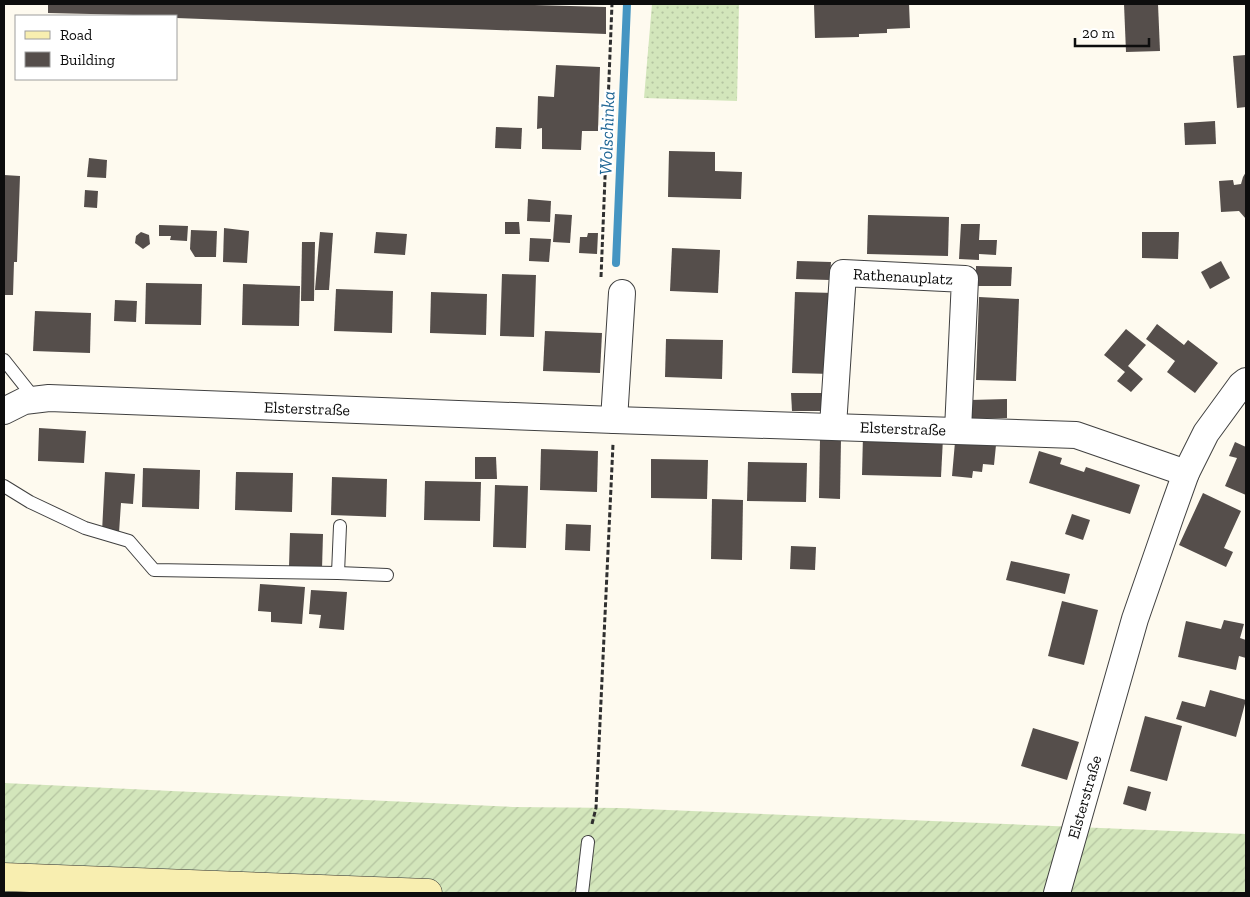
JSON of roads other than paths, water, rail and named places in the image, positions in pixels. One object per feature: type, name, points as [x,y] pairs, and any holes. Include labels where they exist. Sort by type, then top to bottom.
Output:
[{"type":"street","name":"Rathenauplatz","points":[[833,426],[843,273],[965,279],[958,430]]},
{"type":"street","points":[[614,420],[622,293]]},
{"type":"street","name":"Elsterstraße","points":[[1056,893],[1134,619],[1186,473],[1206,433],[1241,384],[1246,381]]},
{"type":"street","name":"Elsterstraße","points":[[4,410],[24,401],[49,398],[614,420],[1076,434],[1186,473]]},
{"type":"street","points":[[4,878],[428,893]]},
{"type":"lane","points":[[4,360],[35,400]]},
{"type":"lane","points":[[4,486],[30,502],[85,528],[129,541],[154,570],[387,575]]},
{"type":"lane","points":[[338,573],[340,526]]},
{"type":"lane","points":[[582,893],[588,842]]},
{"type":"waterway","name":"Wolschinka","points":[[616,263],[627,4]]}]
